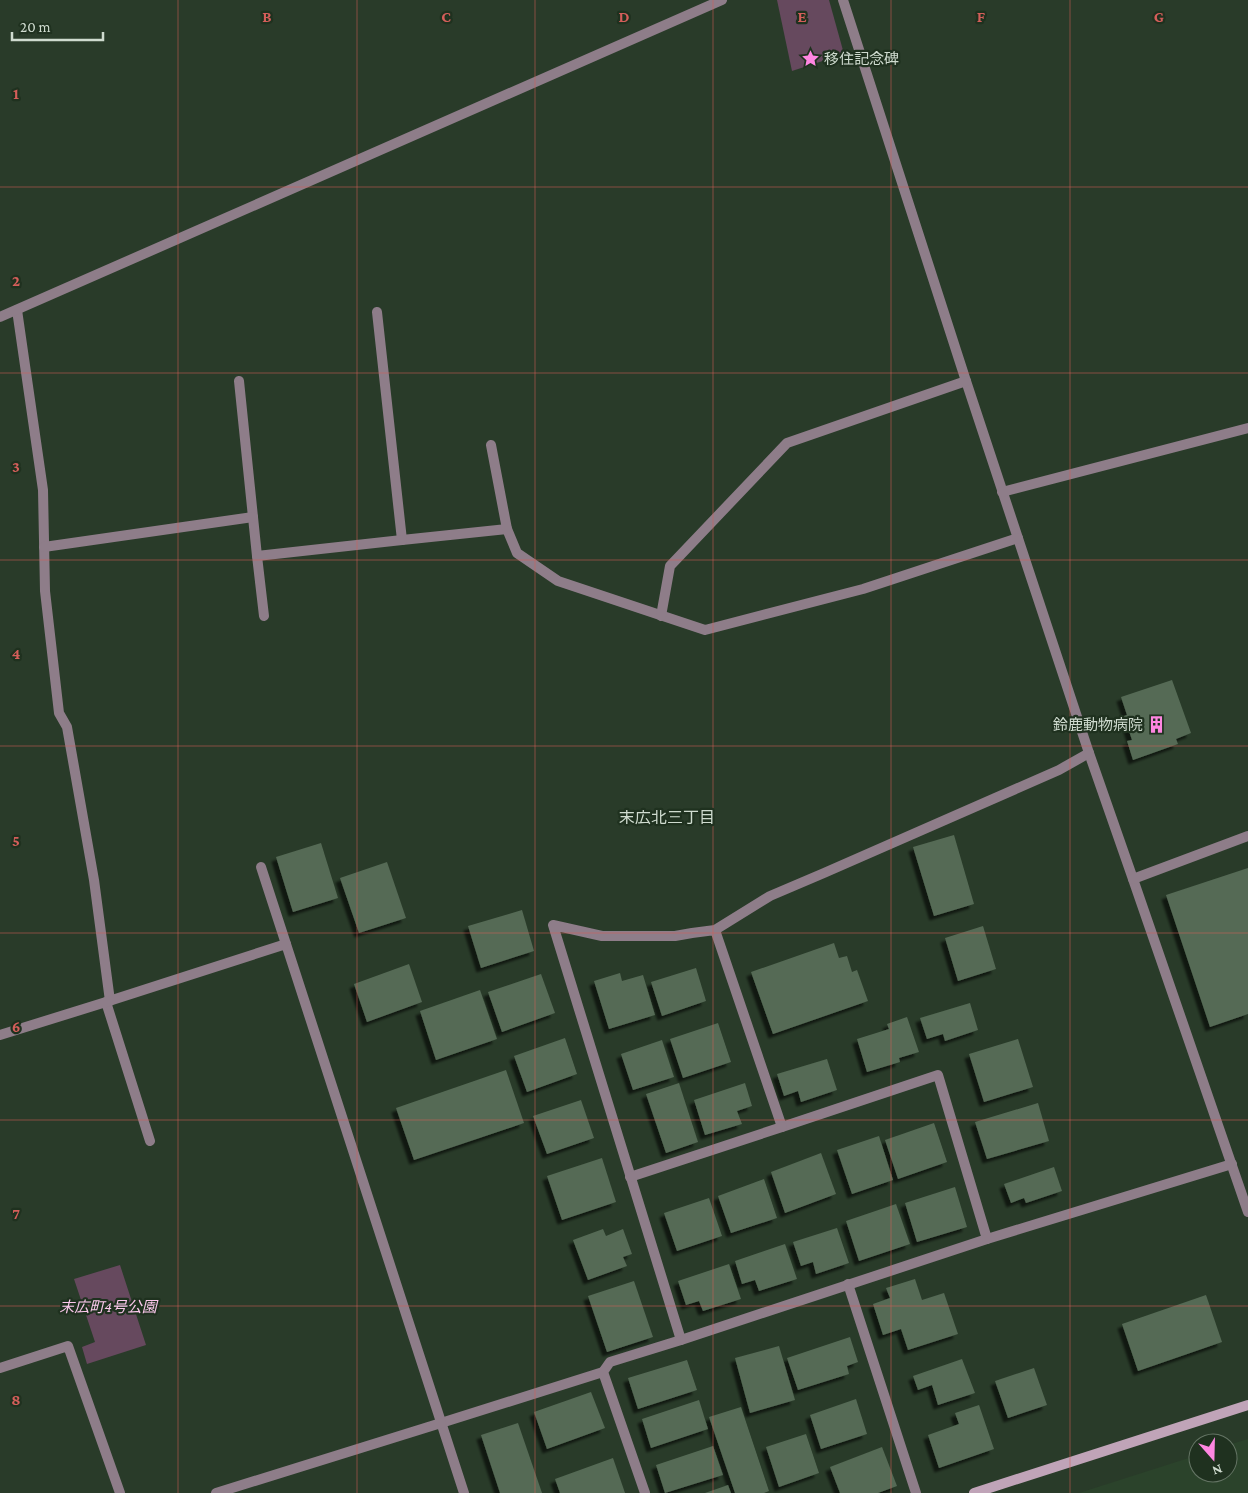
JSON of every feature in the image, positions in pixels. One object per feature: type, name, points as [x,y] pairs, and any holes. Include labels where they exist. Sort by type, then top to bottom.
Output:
[{"type":"street","points":[[0,317],[722,0]]},
{"type":"street","points":[[843,0],[1002,492],[1089,753],[1248,1212]]},
{"type":"street","points":[[17,310],[43,490],[45,591],[60,713],[67,727],[94,880],[108,1001],[150,1141]]},
{"type":"street","points":[[377,312],[402,540]]},
{"type":"street","points":[[239,381],[256,556],[264,616]]},
{"type":"street","points":[[661,616],[670,566],[787,442],[966,381]]},
{"type":"street","points":[[1002,492],[1248,428]]},
{"type":"street","points":[[491,445],[507,529],[517,553],[558,581],[705,630],[863,589],[1018,538]]},
{"type":"street","points":[[44,547],[253,517]]},
{"type":"street","points":[[256,556],[507,529]]},
{"type":"street","points":[[680,1340],[553,925],[602,936],[675,936],[715,930],[770,896],[1059,770],[1089,753]]},
{"type":"street","points":[[1134,879],[1248,836]]},
{"type":"street","points":[[261,868],[464,1493]]},
{"type":"street","points":[[715,930],[782,1127]]},
{"type":"street","points":[[0,1035],[286,944]]},
{"type":"street","points":[[630,1177],[938,1075],[987,1239]]},
{"type":"street","points":[[216,1493],[604,1372],[610,1362],[987,1239],[1232,1164]]},
{"type":"street","points":[[848,1284],[916,1493]]},
{"type":"street","points":[[0,1368],[68,1346],[120,1493]]},
{"type":"street","points":[[604,1372],[645,1493]]},
{"type":"street","points":[[974,1493],[1248,1405]]},
{"type":"shaded area","points":[[1248,1439],[1248,1493],[1079,1493],[1188,1458],[1188,1483],[1238,1483],[1238,1442]]},
{"type":"green space","points":[[777,0],[829,0],[844,54],[792,71]]},
{"type":"green space","name":"末広町4号公園","points":[[120,1265],[146,1345],[87,1364],[82,1347],[95,1342],[74,1279]]},
{"type":"building","name":"鈴鹿動物病院","points":[[1172,680],[1191,733],[1176,739],[1178,744],[1133,760],[1127,741],[1132,740],[1124,716],[1127,715],[1121,697]]},
{"type":"building","points":[[954,835],[974,904],[934,916],[913,847]]},
{"type":"building","points":[[321,843],[338,898],[293,912],[276,857]]},
{"type":"building","points":[[387,862],[406,918],[359,933],[340,878]]},
{"type":"building","points":[[1248,868],[1248,1014],[1210,1027],[1166,895]]},
{"type":"building","points":[[522,910],[534,951],[481,968],[468,926]]},
{"type":"building","points":[[983,926],[996,969],[958,981],[945,938]]},
{"type":"building","points":[[834,943],[839,958],[847,956],[852,972],[857,970],[868,1001],[773,1034],[751,972]]},
{"type":"building","points":[[409,964],[422,1002],[367,1022],[354,984]]},
{"type":"building","points":[[696,968],[706,1001],[662,1016],[651,982]]},
{"type":"building","points":[[620,973],[622,981],[643,975],[655,1015],[609,1029],[594,981]]},
{"type":"building","points":[[541,974],[555,1013],[502,1032],[488,992]]},
{"type":"building","points":[[480,990],[497,1039],[436,1060],[420,1011]]},
{"type":"building","points":[[970,1003],[978,1030],[945,1041],[943,1034],[927,1039],[920,1018]]},
{"type":"building","points":[[907,1017],[919,1052],[899,1058],[900,1062],[867,1072],[857,1039],[889,1029],[887,1024]]},
{"type":"building","points":[[718,1023],[731,1062],[683,1078],[670,1039]]},
{"type":"building","points":[[565,1038],[577,1074],[527,1092],[514,1056]]},
{"type":"building","points":[[1018,1039],[1033,1087],[984,1102],[969,1054]]},
{"type":"building","points":[[662,1040],[674,1077],[633,1090],[621,1054]]},
{"type":"building","points":[[827,1059],[837,1090],[801,1102],[798,1091],[784,1096],[777,1074]]},
{"type":"building","points":[[506,1070],[524,1123],[414,1160],[396,1108]]},
{"type":"building","points":[[679,1083],[698,1142],[666,1153],[646,1094]]},
{"type":"building","points":[[745,1083],[752,1106],[737,1111],[742,1124],[705,1135],[694,1100]]},
{"type":"building","points":[[581,1100],[594,1138],[547,1154],[533,1116]]},
{"type":"building","points":[[1038,1103],[1049,1141],[987,1159],[975,1122]]},
{"type":"building","points":[[934,1123],[947,1162],[898,1179],[885,1140]]},
{"type":"building","points":[[879,1136],[893,1180],[852,1194],[837,1150]]},
{"type":"building","points":[[821,1153],[836,1194],[785,1213],[771,1172]]},
{"type":"building","points":[[602,1158],[616,1202],[562,1220],[547,1176]]},
{"type":"building","points":[[1054,1167],[1062,1191],[1026,1203],[1024,1198],[1011,1203],[1004,1184]]},
{"type":"building","points":[[764,1179],[777,1218],[731,1233],[718,1196]]},
{"type":"building","points":[[955,1187],[967,1227],[917,1242],[905,1203]]},
{"type":"building","points":[[709,1198],[722,1236],[677,1251],[664,1213]]},
{"type":"building","points":[[896,1204],[910,1244],[859,1261],[846,1221]]},
{"type":"building","points":[[837,1228],[849,1263],[816,1274],[813,1262],[801,1266],[793,1242]]},
{"type":"building","points":[[603,1229],[606,1236],[623,1229],[632,1254],[623,1257],[627,1266],[588,1280],[573,1240]]},
{"type":"building","points":[[785,1244],[797,1279],[759,1291],[755,1280],[742,1284],[735,1261]]},
{"type":"building","points":[[729,1264],[741,1299],[703,1311],[699,1301],[686,1305],[678,1281]]},
{"type":"building","points":[[915,1279],[922,1300],[944,1293],[958,1334],[908,1350],[901,1329],[883,1335],[873,1304],[890,1298],[886,1288]]},
{"type":"building","points":[[634,1281],[653,1337],[607,1352],[588,1296]]},
{"type":"building","points":[[1206,1295],[1222,1342],[1138,1371],[1122,1324]]},
{"type":"building","points":[[850,1337],[858,1362],[847,1366],[849,1374],[798,1390],[787,1358]]},
{"type":"building","points":[[779,1346],[795,1400],[750,1413],[735,1358]]},
{"type":"building","points":[[962,1359],[975,1393],[938,1405],[932,1385],[918,1390],[913,1376]]},
{"type":"building","points":[[687,1360],[697,1390],[638,1409],[628,1378]]},
{"type":"building","points":[[1034,1368],[1047,1405],[1008,1418],[995,1381]]},
{"type":"building","points":[[591,1392],[605,1428],[547,1449],[534,1412]]},
{"type":"building","points":[[856,1399],[867,1434],[821,1449],[810,1415]]},
{"type":"building","points":[[699,1400],[708,1429],[651,1448],[642,1419]]},
{"type":"building","points":[[979,1405],[994,1449],[939,1468],[928,1435],[959,1424],[955,1413]]},
{"type":"building","points":[[741,1407],[769,1491],[764,1493],[735,1493],[709,1417]]},
{"type":"building","points":[[518,1423],[542,1493],[500,1493],[481,1435]]},
{"type":"building","points":[[806,1434],[819,1473],[779,1487],[766,1447]]},
{"type":"building","points":[[713,1446],[723,1475],[665,1493],[656,1465]]},
{"type":"building","points":[[882,1447],[897,1486],[878,1493],[840,1493],[830,1467]]},
{"type":"building","points":[[613,1458],[625,1493],[560,1493],[555,1479]]},
{"type":"building","points":[[728,1485],[731,1493],[705,1493]]},
{"type":"place","name":"移住記念碑","points":[[810,59]]},
{"type":"place","name":"鈴鹿動物病院","points":[[1157,725]]},
{"type":"district","name":"末広北三丁目","points":[[667,817]]}]
